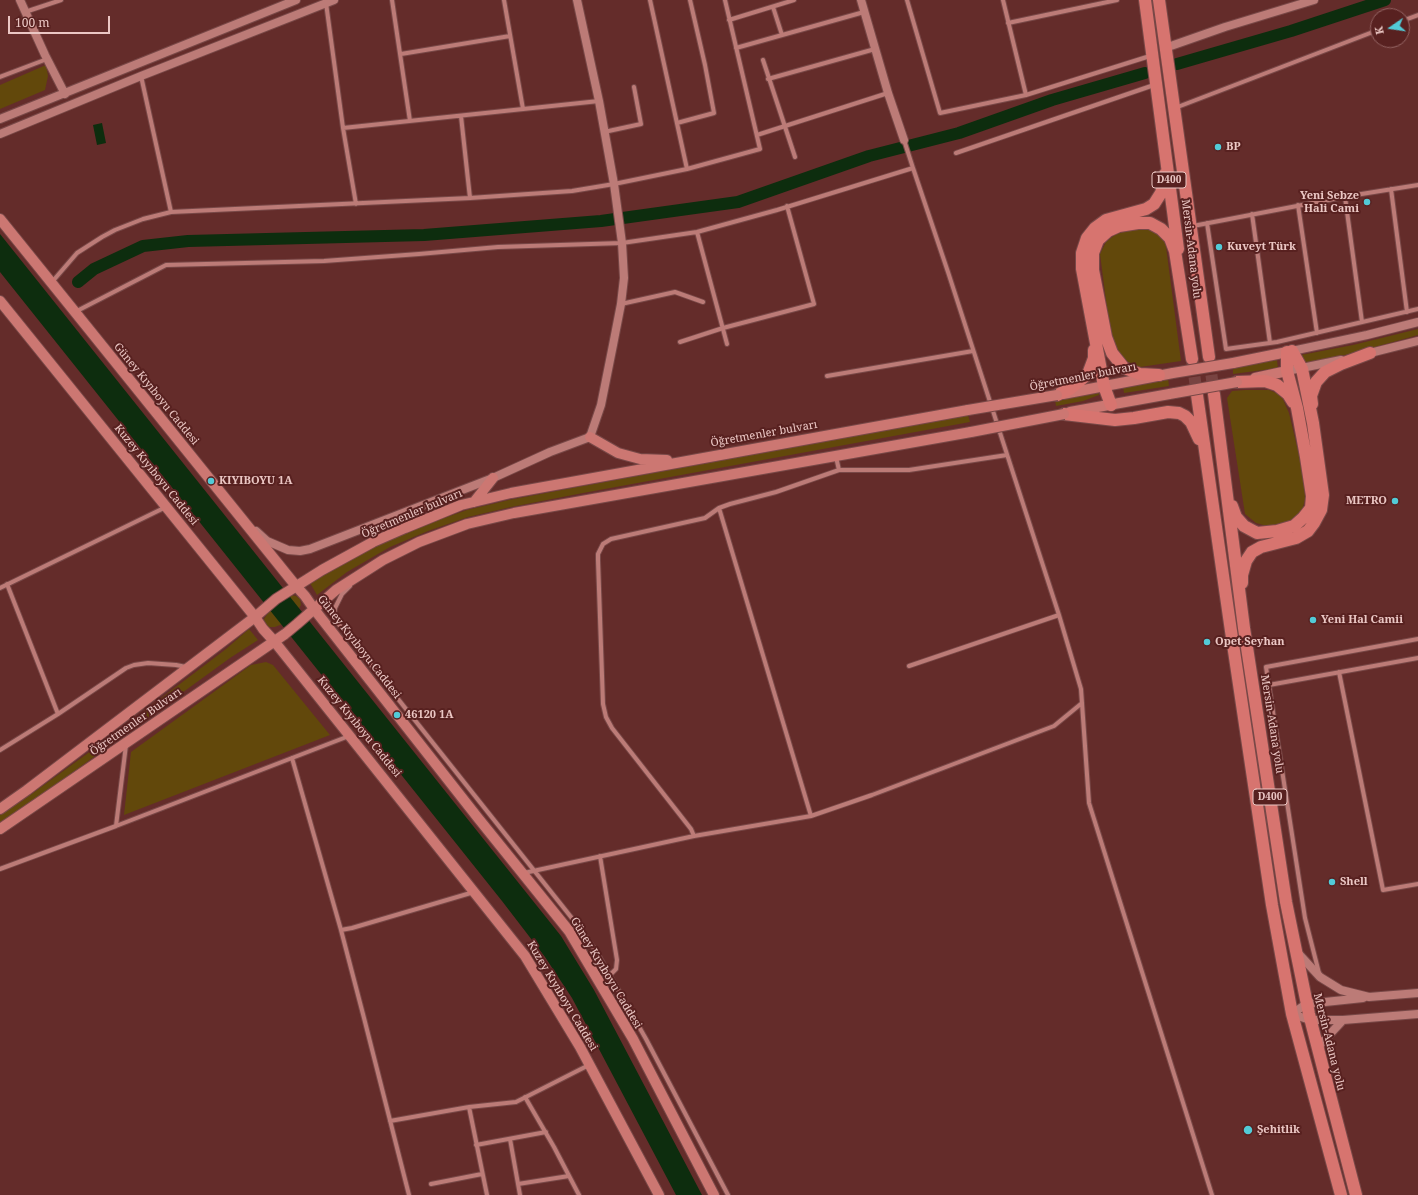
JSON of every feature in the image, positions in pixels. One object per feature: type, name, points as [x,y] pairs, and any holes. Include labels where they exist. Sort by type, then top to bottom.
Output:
[{"type":"highway","name":"Mersin-Adana yolu","points":[[1145,0],[1192,359],[1175,251],[1170,238],[1161,229],[1150,223],[1138,223],[1119,226],[1108,231],[1098,240],[1093,253],[1093,270],[1106,337],[1112,353],[1124,368],[1140,374],[1159,375]]},
{"type":"highway","name":"Mersin-Adana yolu","points":[[1158,0],[1209,357]]},
{"type":"highway","points":[[1111,405],[1104,386],[1082,269],[1082,253],[1087,238],[1095,228],[1106,220],[1146,209],[1154,204],[1161,193],[1165,179],[1157,89]]},
{"type":"highway","points":[[1057,395],[1070,390],[1088,374],[1094,358],[1094,331]]},
{"type":"highway","points":[[1244,628],[1242,575],[1246,561],[1252,552],[1261,547],[1296,538],[1308,531],[1321,510],[1323,495],[1313,423],[1302,369],[1290,351]]},
{"type":"highway","points":[[1219,438],[1231,502],[1236,517],[1244,526],[1257,533],[1277,531],[1294,526],[1304,518],[1311,508],[1312,496],[1297,408],[1287,371],[1290,351]]},
{"type":"highway","points":[[1313,423],[1312,396],[1316,382],[1325,372],[1370,353]]},
{"type":"highway","points":[[1237,382],[1264,380],[1277,385],[1288,394],[1297,408]]},
{"type":"highway","name":"Mersin-Adana yolu","points":[[1214,394],[1244,628],[1286,902],[1306,1004],[1356,1195]]},
{"type":"highway","name":"D400","points":[[1198,395],[1234,652],[1272,905],[1292,1014],[1341,1195]]},
{"type":"highway","points":[[1064,414],[1115,420],[1172,412],[1182,414],[1189,420],[1195,429],[1201,444],[1210,480]]},
{"type":"main road","points":[[20,0],[65,94]]},
{"type":"main road","points":[[0,119],[296,0]]},
{"type":"main road","points":[[577,0],[599,101],[614,188],[622,242],[624,278],[622,304],[600,405],[590,437]]},
{"type":"main road","points":[[861,0],[888,93],[904,140]]},
{"type":"main road","points":[[1165,48],[1225,27],[1314,0]]},
{"type":"main road","points":[[0,134],[330,1]]},
{"type":"main road","name":"Güney Kıyıboyu Caddesi","points":[[0,219],[239,516],[293,588],[305,596],[311,611],[569,931],[633,1039],[714,1195]]},
{"type":"main road","name":"Kuzey Kıyıboyu Caddesi","points":[[0,301],[350,735],[525,956],[580,1047],[660,1195]]},
{"type":"main road","points":[[1290,351],[1367,335],[1418,322]]},
{"type":"main road","points":[[311,611],[336,590],[383,560],[419,542],[467,524],[514,513],[971,432],[1237,382],[1302,369],[1418,341]]},
{"type":"main road","name":"Öğretmenler bulvarı","points":[[265,610],[293,588],[373,542],[461,505],[510,493],[1057,395],[1173,372],[1233,363],[1290,351]]},
{"type":"main road","points":[[590,437],[618,453],[640,459],[683,461]]},
{"type":"main road","points":[[239,516],[267,541],[288,550],[300,551],[310,549],[493,478],[550,452],[590,437]]},
{"type":"main road","points":[[474,502],[493,478]]},
{"type":"main road","name":"Öğretmenler Bulvarı","points":[[0,809],[265,610]]},
{"type":"main road","name":"Öğretmenler Bulvarı","points":[[0,829],[285,634],[311,611]]},
{"type":"main road","points":[[1295,950],[1320,977],[1341,990],[1369,997]]},
{"type":"main road","points":[[1292,1014],[1306,1004],[1418,993]]},
{"type":"main road","points":[[1292,1014],[1310,1020],[1343,1020],[1418,1014]]},
{"type":"main road","points":[[1317,1048],[1343,1020]]},
{"type":"street","points":[[25,12],[61,0]]},
{"type":"street","points":[[392,0],[410,121]]},
{"type":"street","points":[[504,0],[523,109]]},
{"type":"street","points":[[650,0],[687,169]]},
{"type":"street","points":[[677,123],[714,113],[690,0]]},
{"type":"street","points":[[52,283],[77,253],[102,237],[136,222],[171,212],[470,198],[614,188],[760,149],[725,0]]},
{"type":"street","points":[[729,20],[794,0]]},
{"type":"street","points":[[907,0],[940,113],[1026,95],[1153,55]]},
{"type":"street","points":[[1003,0],[1026,95]]},
{"type":"street","points":[[1008,23],[1117,0]]},
{"type":"street","points":[[330,1],[343,128],[356,204]]},
{"type":"street","points":[[772,6],[782,35]]},
{"type":"street","points":[[736,48],[864,12]]},
{"type":"street","points":[[1173,109],[1370,33]]},
{"type":"street","points":[[401,54],[510,36]]},
{"type":"street","points":[[768,79],[875,49]]},
{"type":"street","points":[[0,77],[47,59]]},
{"type":"street","points":[[763,60],[768,79],[795,157]]},
{"type":"street","points":[[141,76],[171,212]]},
{"type":"street","points":[[604,132],[641,124],[634,87]]},
{"type":"street","points":[[956,153],[1157,89]]},
{"type":"street","points":[[757,135],[888,93]]},
{"type":"street","points":[[343,128],[599,101]]},
{"type":"street","points":[[461,116],[470,198]]},
{"type":"street","points":[[904,140],[948,272],[1081,688],[1089,803],[1212,1195]]},
{"type":"street","points":[[75,312],[166,265],[324,261],[498,247],[622,242],[697,232],[913,168]]},
{"type":"street","points":[[1190,226],[1345,196],[1418,185]]},
{"type":"street","points":[[1391,189],[1407,312]]},
{"type":"street","points":[[1345,196],[1362,322]]},
{"type":"street","points":[[680,342],[723,328],[814,304],[788,206]]},
{"type":"street","points":[[1298,206],[1318,333]]},
{"type":"street","points":[[1252,214],[1270,343]]},
{"type":"street","points":[[1207,223],[1226,349],[1270,343],[1418,309]]},
{"type":"street","points":[[697,232],[727,344]]},
{"type":"street","points":[[622,304],[675,292],[703,302]]},
{"type":"street","points":[[827,376],[973,351]]},
{"type":"street","points":[[694,836],[691,829],[612,728],[606,717],[603,704],[598,554],[603,544],[611,539],[705,518],[719,508],[742,500],[776,492],[839,470],[909,470],[1007,455]]},
{"type":"street","points":[[836,456],[839,470]]},
{"type":"street","points":[[0,588],[166,507]]},
{"type":"street","points":[[719,508],[811,816]]},
{"type":"street","points":[[359,576],[342,594],[335,608],[334,614],[337,622],[535,870],[596,951],[646,1039],[728,1195]]},
{"type":"street","points":[[7,584],[58,714]]},
{"type":"street","points":[[909,666],[1058,615]]},
{"type":"street","points":[[1320,977],[1305,918],[1266,667],[1418,639]]},
{"type":"street","points":[[1269,685],[1418,658]]},
{"type":"street","points":[[0,750],[58,714],[130,666],[148,663],[176,665],[189,668]]},
{"type":"street","points":[[1339,672],[1383,890],[1418,884]]},
{"type":"street","points":[[522,873],[694,836],[811,816],[1054,726],[1082,703]]},
{"type":"street","points":[[0,869],[116,826],[350,735]]},
{"type":"street","points":[[116,826],[127,743]]},
{"type":"street","points":[[292,758],[341,930],[408,1195]]},
{"type":"street","points":[[600,856],[617,963],[614,972],[610,975]]},
{"type":"street","points":[[341,930],[474,892]]},
{"type":"street","points":[[390,1122],[469,1107],[516,1102],[589,1064]]},
{"type":"street","points":[[525,1097],[546,1132],[579,1195]]},
{"type":"street","points":[[469,1107],[487,1195]]},
{"type":"street","points":[[476,1144],[546,1132]]},
{"type":"street","points":[[510,1139],[520,1195]]},
{"type":"street","points":[[431,1184],[482,1174]]},
{"type":"street","points":[[518,1184],[569,1176]]},
{"type":"shaded area","points":[[46,65],[48,76],[45,90],[0,109],[0,85]]},
{"type":"shaded area","points":[[102,123],[106,143],[97,145],[93,125]]},
{"type":"shaded area","points":[[1135,228],[1153,228],[1165,239],[1181,361],[1140,367],[1126,361],[1115,348],[1108,316],[1100,254],[1106,242],[1116,234]]},
{"type":"shaded area","points":[[0,234],[561,936],[594,990],[702,1195],[676,1195],[572,998],[545,957],[502,901],[0,272]]},
{"type":"shaded area","points":[[1418,329],[1418,335],[1354,353],[1302,364],[1301,355],[1353,345]]},
{"type":"shaded area","points":[[1277,360],[1278,368],[1233,374],[1233,367]]},
{"type":"shaded area","points":[[1168,378],[1169,386],[1124,393],[1123,386]]},
{"type":"shaded area","points":[[1098,390],[1099,395],[1083,401],[1056,406],[1055,399]]},
{"type":"shaded area","points":[[1269,390],[1281,395],[1289,413],[1304,476],[1305,499],[1302,511],[1294,519],[1283,524],[1267,526],[1256,523],[1245,514],[1227,398],[1232,391]]},
{"type":"shaded area","points":[[968,415],[970,422],[583,493],[468,517],[428,531],[390,547],[347,572],[317,595],[310,583],[342,564],[387,541],[427,524],[467,510],[509,500]]},
{"type":"shaded area","points":[[291,595],[300,599],[301,605],[296,613],[275,627],[269,627],[265,624],[264,619],[276,604]]},
{"type":"shaded area","points":[[249,629],[258,640],[230,658],[0,824],[0,815],[22,801],[106,740],[226,649]]},
{"type":"shaded area","points":[[266,662],[273,665],[330,735],[124,815],[131,752],[251,665]]},
{"type":"waterway","points":[[1177,64],[1291,31],[1385,0]]},
{"type":"waterway","points":[[78,282],[94,269],[143,246],[188,241],[424,235],[601,221],[738,202],[869,156],[959,133],[1052,100],[1145,73]]},
{"type":"tunnel","points":[[1209,357],[1214,394]]},
{"type":"tunnel","points":[[1192,359],[1197,395]]},
{"type":"place","name":"BP","points":[[1218,147]]},
{"type":"place","name":"Yeni Sebze Hali Cami","points":[[1367,202]]},
{"type":"place","name":"Kuveyt Türk","points":[[1219,247]]},
{"type":"place","name":"KIYIBOYU 1A","points":[[211,481]]},
{"type":"place","name":"METRO","points":[[1395,501]]},
{"type":"place","name":"Yeni Hal Camii","points":[[1313,620]]},
{"type":"place","name":"Opet Seyhan","points":[[1207,642]]},
{"type":"place","name":"46120 1A","points":[[397,715]]},
{"type":"place","name":"Shell","points":[[1332,882]]},
{"type":"place","name":"Şehitlik","points":[[1248,1130]]}]
